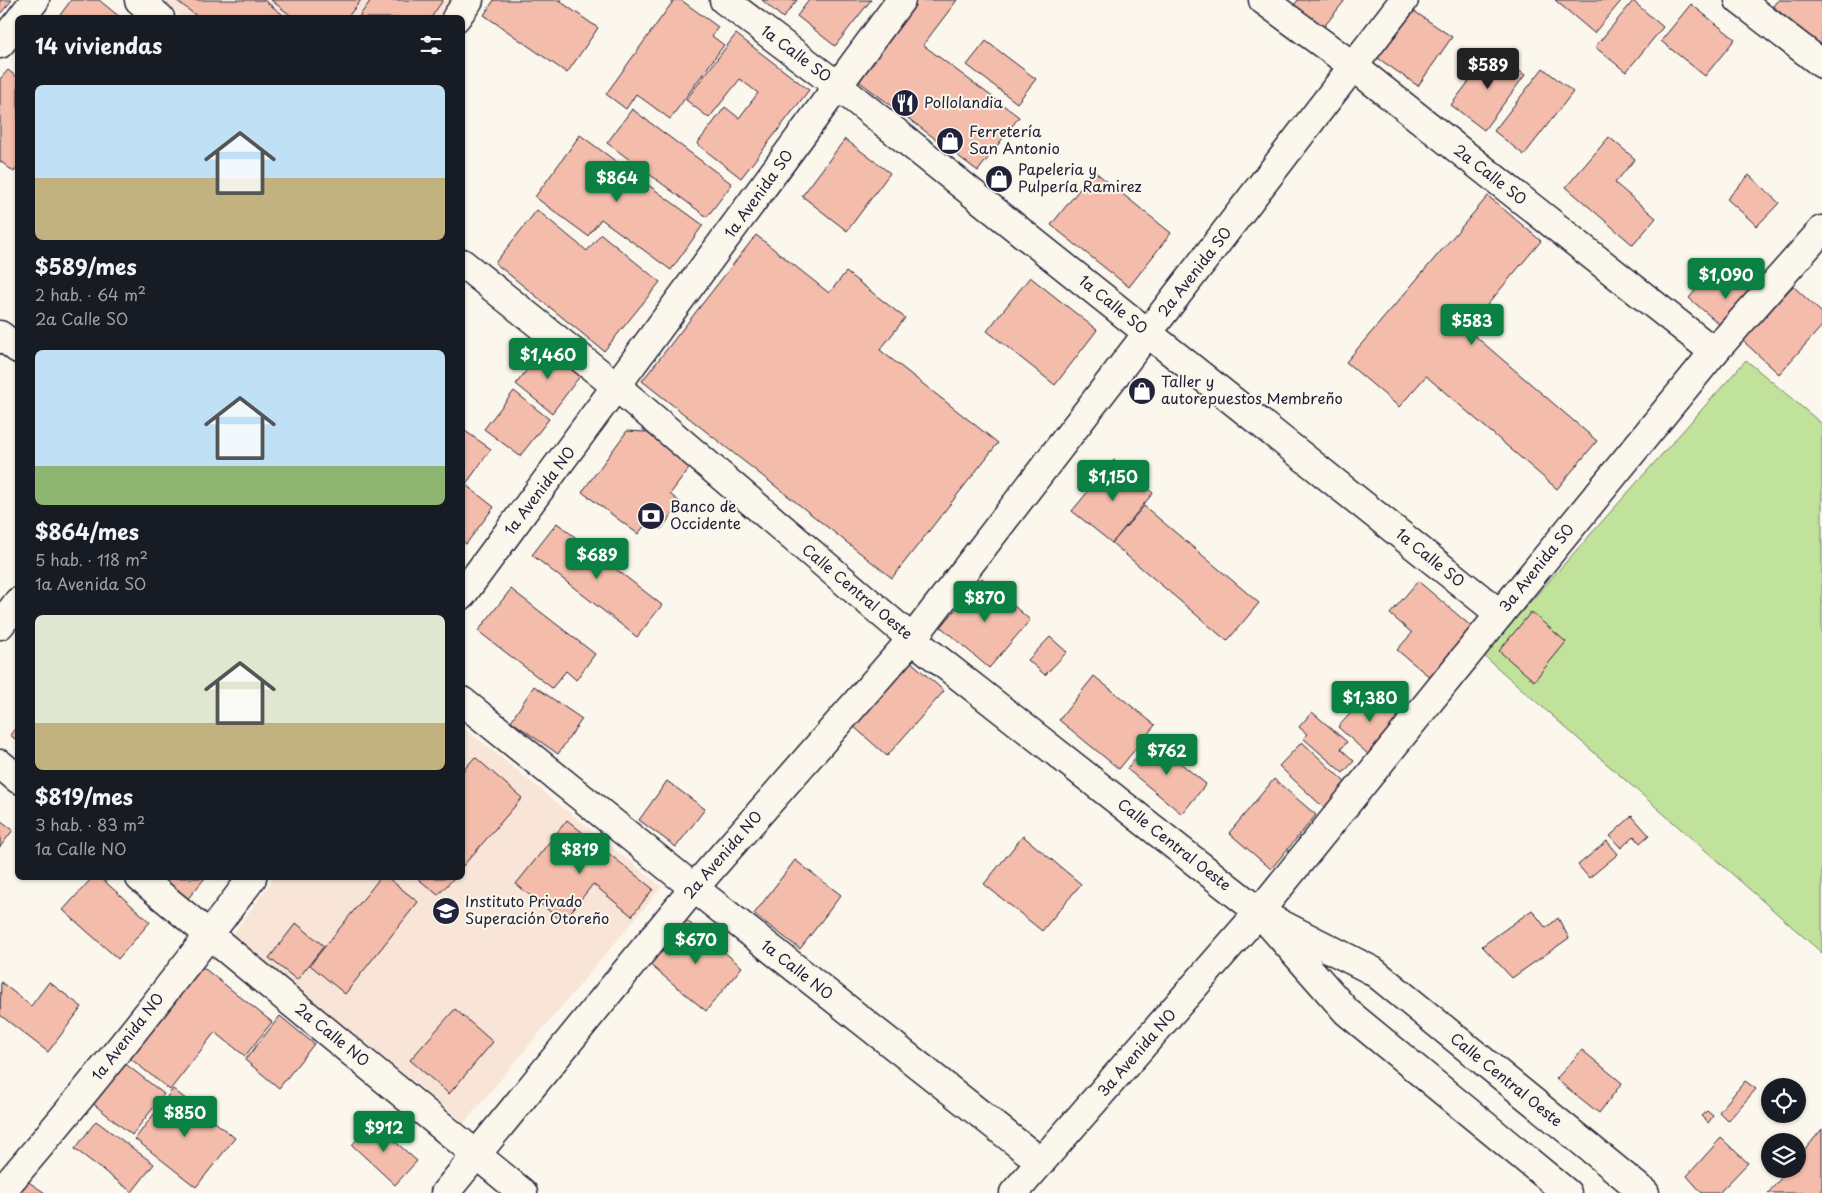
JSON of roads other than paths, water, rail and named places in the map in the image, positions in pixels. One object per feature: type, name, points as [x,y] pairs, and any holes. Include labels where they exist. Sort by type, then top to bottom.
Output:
[{"type":"street","points":[[23,15],[35,0]]},
{"type":"street","points":[[139,0],[156,15]]},
{"type":"street","points":[[458,15],[469,0]]},
{"type":"street","name":"1a Calle SO","points":[[724,0],[838,86],[1500,614]]},
{"type":"street","name":"1a Avenida SO","points":[[617,387],[900,0]]},
{"type":"street","name":"2a Calle SO","points":[[1263,0],[1353,66],[1714,352]]},
{"type":"street","name":"2a Avenida SO","points":[[912,639],[1404,0]]},
{"type":"street","points":[[1739,0],[1822,64]]},
{"type":"street","points":[[0,44],[15,26]]},
{"type":"street","name":"3a Avenida SO","points":[[1259,912],[1714,352],[1822,230]]},
{"type":"street","name":"Calle Central Oeste","points":[[465,265],[617,387],[912,639],[1259,912],[1347,1012],[1568,1193]]},
{"type":"street","points":[[0,335],[15,347]]},
{"type":"street","name":"1a Avenida NO","points":[[465,591],[617,387]]},
{"type":"street","points":[[0,625],[15,606]]},
{"type":"street","name":"2a Avenida NO","points":[[445,1193],[694,888],[912,639]]},
{"type":"street","name":"1a Calle NO","points":[[465,703],[694,888],[1041,1162]]},
{"type":"street","points":[[0,764],[15,776]]},
{"type":"street","name":"2a Calle NO","points":[[142,880],[523,1193]]},
{"type":"street","name":"1a Avenida NO","points":[[0,1193],[67,1115],[250,880]]},
{"type":"street","name":"Calle Central Oeste","points":[[1259,912],[1373,971],[1645,1193]]},
{"type":"street","name":"3a Avenida NO","points":[[1014,1193],[1259,912]]},
{"type":"place","name":"Pollolandia","points":[[905,103]]},
{"type":"place","name":"Ferretería San Antonio","points":[[950,141]]},
{"type":"place","name":"Papeleria y Pulpería Ramirez","points":[[999,179]]},
{"type":"place","name":"Taller y autorepuestos Membreño","points":[[1142,391]]},
{"type":"place","name":"Banco de Occidente","points":[[651,516]]},
{"type":"place","name":"Instituto Privado Superación Otoreño","points":[[446,911]]}]
